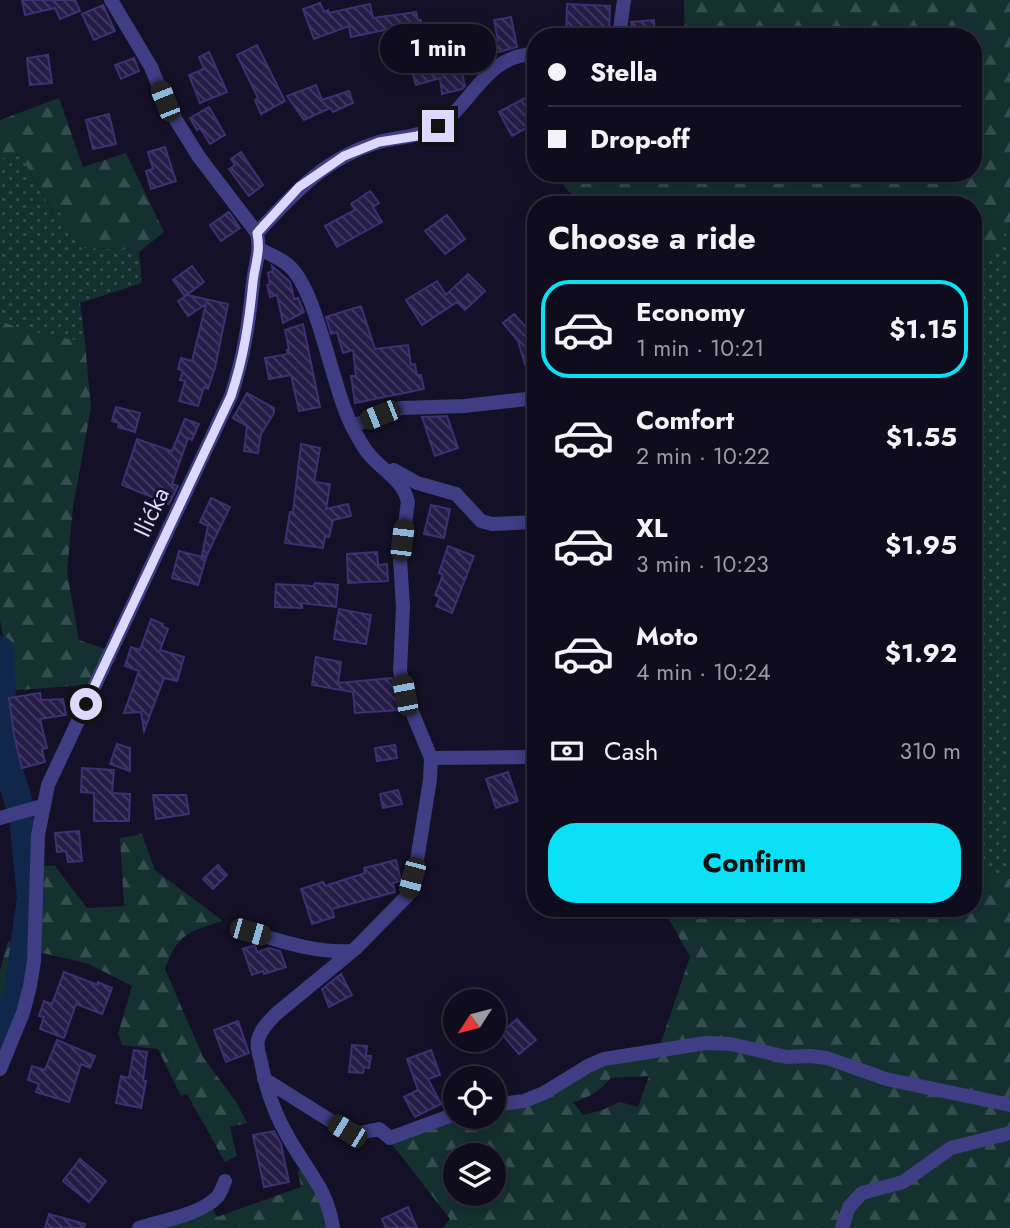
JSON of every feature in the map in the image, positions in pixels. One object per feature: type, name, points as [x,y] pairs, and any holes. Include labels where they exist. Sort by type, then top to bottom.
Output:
[{"type":"street","name":"Ilićka","points":[[0,1069],[23,1013],[34,961],[35,865],[48,785],[231,396],[242,362],[260,249],[257,233],[199,157],[179,125],[151,68],[111,0]]},
{"type":"street","points":[[620,28],[624,0]]},
{"type":"street","points":[[257,233],[299,187],[314,175],[344,156],[379,142],[417,136],[438,126],[454,112],[483,77],[505,62],[527,54]]},
{"type":"street","points":[[260,249],[290,265],[300,281],[311,304],[334,381],[352,426],[367,452],[382,469],[400,483],[406,493],[408,502],[400,559],[403,607],[400,671],[405,695],[431,758],[417,860],[407,897],[351,951],[276,1014],[258,1039],[264,1079],[278,1118],[321,1187],[329,1205],[333,1228]]},
{"type":"street","points":[[352,426],[401,408],[464,406],[527,399]]},
{"type":"street","points":[[367,452],[417,483],[456,494],[481,521],[492,524],[527,522]]},
{"type":"street","points":[[431,758],[527,757]]},
{"type":"street","points":[[0,818],[43,806]]},
{"type":"street","points":[[250,932],[310,948],[351,951]]},
{"type":"street","points":[[506,1103],[524,1101],[544,1093],[578,1071],[604,1059],[706,1043],[731,1044],[787,1057],[827,1058],[886,1079],[1010,1105]]},
{"type":"street","points":[[264,1079],[347,1131],[360,1133],[379,1129],[390,1139],[443,1119]]},
{"type":"street","points":[[842,1228],[849,1207],[862,1193],[903,1182],[951,1148],[1010,1133]]},
{"type":"street","points":[[139,1228],[188,1213],[210,1203],[219,1195],[225,1181]]},
{"type":"green space","points":[[684,0],[1010,0],[1010,224],[982,271],[982,196],[574,196],[562,182],[982,182],[982,28],[685,28]]},
{"type":"green space","points":[[59,98],[83,167],[126,153],[164,232],[139,252],[82,248],[59,211],[54,214],[21,156],[0,158],[0,120]]},
{"type":"green space","points":[[21,156],[53,213],[59,211],[82,248],[139,252],[142,283],[80,303],[85,342],[22,330],[0,320],[0,158]]},
{"type":"green space","points":[[1010,224],[1010,879],[982,869],[982,271]]},
{"type":"green space","points":[[0,320],[22,330],[85,342],[91,408],[73,507],[67,572],[79,640],[111,651],[96,684],[8,691],[10,673],[0,620]]},
{"type":"green space","points":[[142,834],[155,870],[223,921],[186,936],[175,948],[165,969],[203,1057],[237,1103],[247,1123],[230,1127],[237,1156],[225,1162],[187,1094],[181,1096],[158,1049],[122,1045],[118,1034],[132,986],[89,964],[34,951],[35,865],[55,866],[87,908],[124,906],[120,838]]},
{"type":"green space","points":[[982,869],[1010,879],[1010,1228],[443,1228],[450,1219],[391,1143],[443,1121],[443,1129],[506,1129],[506,1104],[568,1077],[658,1051],[690,957],[668,917],[982,917]],"holes":[[[649,1076],[638,1107],[620,1102],[583,1115],[573,1102],[594,1093],[611,1078]]]},
{"type":"green space","points":[[8,941],[15,943],[13,990],[0,1025],[0,971]]},
{"type":"green space","points":[[308,1168],[333,1228],[139,1228],[210,1203],[217,1217],[301,1187],[298,1171]]},
{"type":"building","points":[[22,0],[75,0],[80,11],[60,19],[55,8],[25,15]]},
{"type":"building","points":[[320,3],[324,12],[328,10],[329,13],[370,4],[373,18],[416,12],[418,20],[421,20],[424,38],[391,43],[389,29],[351,37],[349,26],[314,39],[303,9]]},
{"type":"building","points":[[567,4],[610,6],[609,28],[566,28]]},
{"type":"building","points":[[103,5],[115,31],[94,40],[82,14]]},
{"type":"building","points":[[511,17],[517,47],[495,53],[493,41],[498,40],[494,20]]},
{"type":"building","points":[[654,20],[654,28],[631,28],[631,22]]},
{"type":"building","points":[[257,45],[285,101],[261,114],[255,100],[258,98],[237,55]]},
{"type":"building","points":[[460,51],[465,86],[462,89],[442,94],[440,78],[416,85],[410,65]]},
{"type":"building","points":[[209,52],[227,92],[200,103],[189,75],[204,69],[199,57]]},
{"type":"building","points":[[48,55],[52,83],[30,85],[27,58]]},
{"type":"building","points":[[134,58],[139,71],[121,79],[115,65]]},
{"type":"building","points":[[316,85],[322,100],[349,91],[353,103],[333,112],[330,108],[304,120],[287,96]]},
{"type":"building","points":[[527,97],[527,128],[512,136],[499,112]]},
{"type":"building","points":[[209,107],[225,135],[210,144],[190,118]]},
{"type":"building","points":[[109,114],[116,144],[93,149],[86,120]]},
{"type":"building","points":[[165,147],[176,181],[151,189],[146,171],[153,169],[148,152]]},
{"type":"building","points":[[241,152],[263,185],[249,196],[229,169],[235,165],[231,159]]},
{"type":"building","points":[[370,191],[379,203],[373,207],[382,222],[337,247],[325,226],[355,210],[351,204]]},
{"type":"building","points":[[229,212],[240,228],[221,241],[210,225]]},
{"type":"building","points":[[447,215],[465,239],[445,254],[425,231]]},
{"type":"building","points":[[192,266],[204,282],[185,296],[173,280]]},
{"type":"building","points":[[272,266],[290,282],[294,299],[298,298],[304,312],[283,323],[277,295],[270,297],[267,285],[270,284],[268,273],[273,271]]},
{"type":"building","points":[[468,274],[485,291],[465,310],[457,302],[422,325],[406,300],[437,281],[446,295]]},
{"type":"building","points":[[187,295],[228,304],[215,368],[208,389],[204,387],[198,406],[179,401],[185,381],[180,380],[183,371],[178,369],[181,358],[192,361],[206,304],[188,316],[178,301]]},
{"type":"building","points":[[361,306],[375,349],[408,345],[411,365],[415,364],[417,375],[421,375],[424,389],[355,403],[351,376],[356,376],[353,350],[343,353],[337,332],[331,334],[326,317]]},
{"type":"building","points":[[514,314],[527,328],[527,364],[518,341],[503,323]]},
{"type":"building","points":[[303,324],[320,407],[299,411],[291,375],[269,379],[265,358],[288,354],[285,330]]},
{"type":"building","points":[[247,393],[274,408],[274,413],[261,434],[258,453],[244,451],[247,426],[233,418]]},
{"type":"building","points":[[116,407],[140,413],[135,432],[118,427],[119,423],[112,421]]},
{"type":"building","points":[[447,416],[458,448],[435,456],[422,417]]},
{"type":"building","points":[[185,419],[199,424],[192,440],[188,438],[172,484],[178,486],[169,504],[122,485],[137,439],[172,451]]},
{"type":"building","points":[[301,444],[320,448],[314,482],[330,484],[326,509],[348,504],[351,516],[333,520],[329,537],[325,536],[323,548],[285,543],[290,512],[293,512]]},
{"type":"building","points":[[211,498],[230,507],[206,557],[202,555],[208,526],[200,522]]},
{"type":"building","points":[[431,505],[450,509],[444,538],[424,534]]},
{"type":"building","points":[[448,546],[474,556],[452,613],[436,606],[440,598],[435,595],[443,575],[439,573]]},
{"type":"building","points":[[179,551],[206,558],[198,585],[172,578]]},
{"type":"building","points":[[377,552],[378,565],[387,564],[388,581],[348,583],[347,554]]},
{"type":"building","points":[[315,583],[338,585],[336,607],[302,603],[302,608],[275,607],[276,584],[314,586]]},
{"type":"building","points":[[339,609],[371,615],[366,644],[334,639]]},
{"type":"building","points":[[151,619],[168,629],[160,650],[184,657],[177,681],[164,678],[144,731],[141,712],[124,713],[139,671],[125,666],[131,647],[140,650]]},
{"type":"building","points":[[316,657],[341,662],[338,683],[392,678],[400,710],[355,713],[353,692],[312,685]]},
{"type":"building","points":[[40,693],[41,700],[63,699],[66,715],[40,719],[47,748],[42,749],[45,762],[22,768],[9,698]]},
{"type":"building","points":[[117,744],[130,748],[130,771],[110,764]]},
{"type":"building","points":[[395,745],[397,758],[377,761],[375,748]]},
{"type":"building","points":[[82,768],[114,770],[112,793],[130,794],[129,821],[94,821],[94,793],[81,792]]},
{"type":"building","points":[[508,772],[518,801],[496,808],[486,779]]},
{"type":"building","points":[[398,790],[402,804],[383,808],[380,794]]},
{"type":"building","points":[[153,795],[186,795],[189,814],[156,819]]},
{"type":"building","points":[[79,831],[82,861],[68,862],[66,851],[57,852],[55,833]]},
{"type":"building","points":[[396,860],[401,881],[393,883],[395,892],[332,909],[334,917],[312,924],[301,889],[323,882],[325,886],[365,873],[364,868]]},
{"type":"building","points":[[218,865],[227,875],[213,889],[203,879]]},
{"type":"building","points":[[255,945],[257,952],[269,948],[280,951],[286,967],[252,975],[243,949]]},
{"type":"building","points":[[64,972],[112,988],[102,1014],[76,1004],[64,1038],[40,1029],[44,1017],[39,1016],[44,1001],[52,1004]]},
{"type":"building","points":[[341,974],[352,995],[329,1007],[322,989]]},
{"type":"building","points":[[517,1019],[536,1040],[519,1054],[506,1039],[506,1029]]},
{"type":"building","points":[[238,1021],[249,1053],[226,1062],[214,1030]]},
{"type":"building","points":[[57,1040],[95,1056],[90,1068],[81,1064],[69,1102],[36,1092],[39,1084],[28,1080],[32,1066],[45,1070]]},
{"type":"building","points":[[352,1045],[367,1046],[366,1056],[371,1056],[369,1068],[364,1067],[363,1073],[349,1072]]},
{"type":"building","points":[[134,1050],[147,1052],[141,1108],[116,1103],[121,1076],[129,1078]]},
{"type":"building","points":[[431,1050],[440,1075],[428,1079],[441,1104],[415,1117],[404,1097],[418,1090],[407,1059]]},
{"type":"building","points":[[274,1131],[281,1144],[289,1182],[264,1187],[253,1135]]},
{"type":"building","points":[[80,1159],[106,1181],[89,1202],[63,1181]]},
{"type":"building","points":[[408,1207],[417,1228],[386,1228],[382,1219]]},
{"type":"building","points":[[49,1214],[85,1224],[84,1228],[45,1228]]},
{"type":"waterway","points":[[0,650],[4,755],[23,816],[31,898],[18,991],[0,1038]]},
{"type":"route","points":[[86,704],[231,396],[242,362],[249,325],[260,249],[257,233],[299,187],[344,156],[379,142],[417,136],[438,126]]}]
